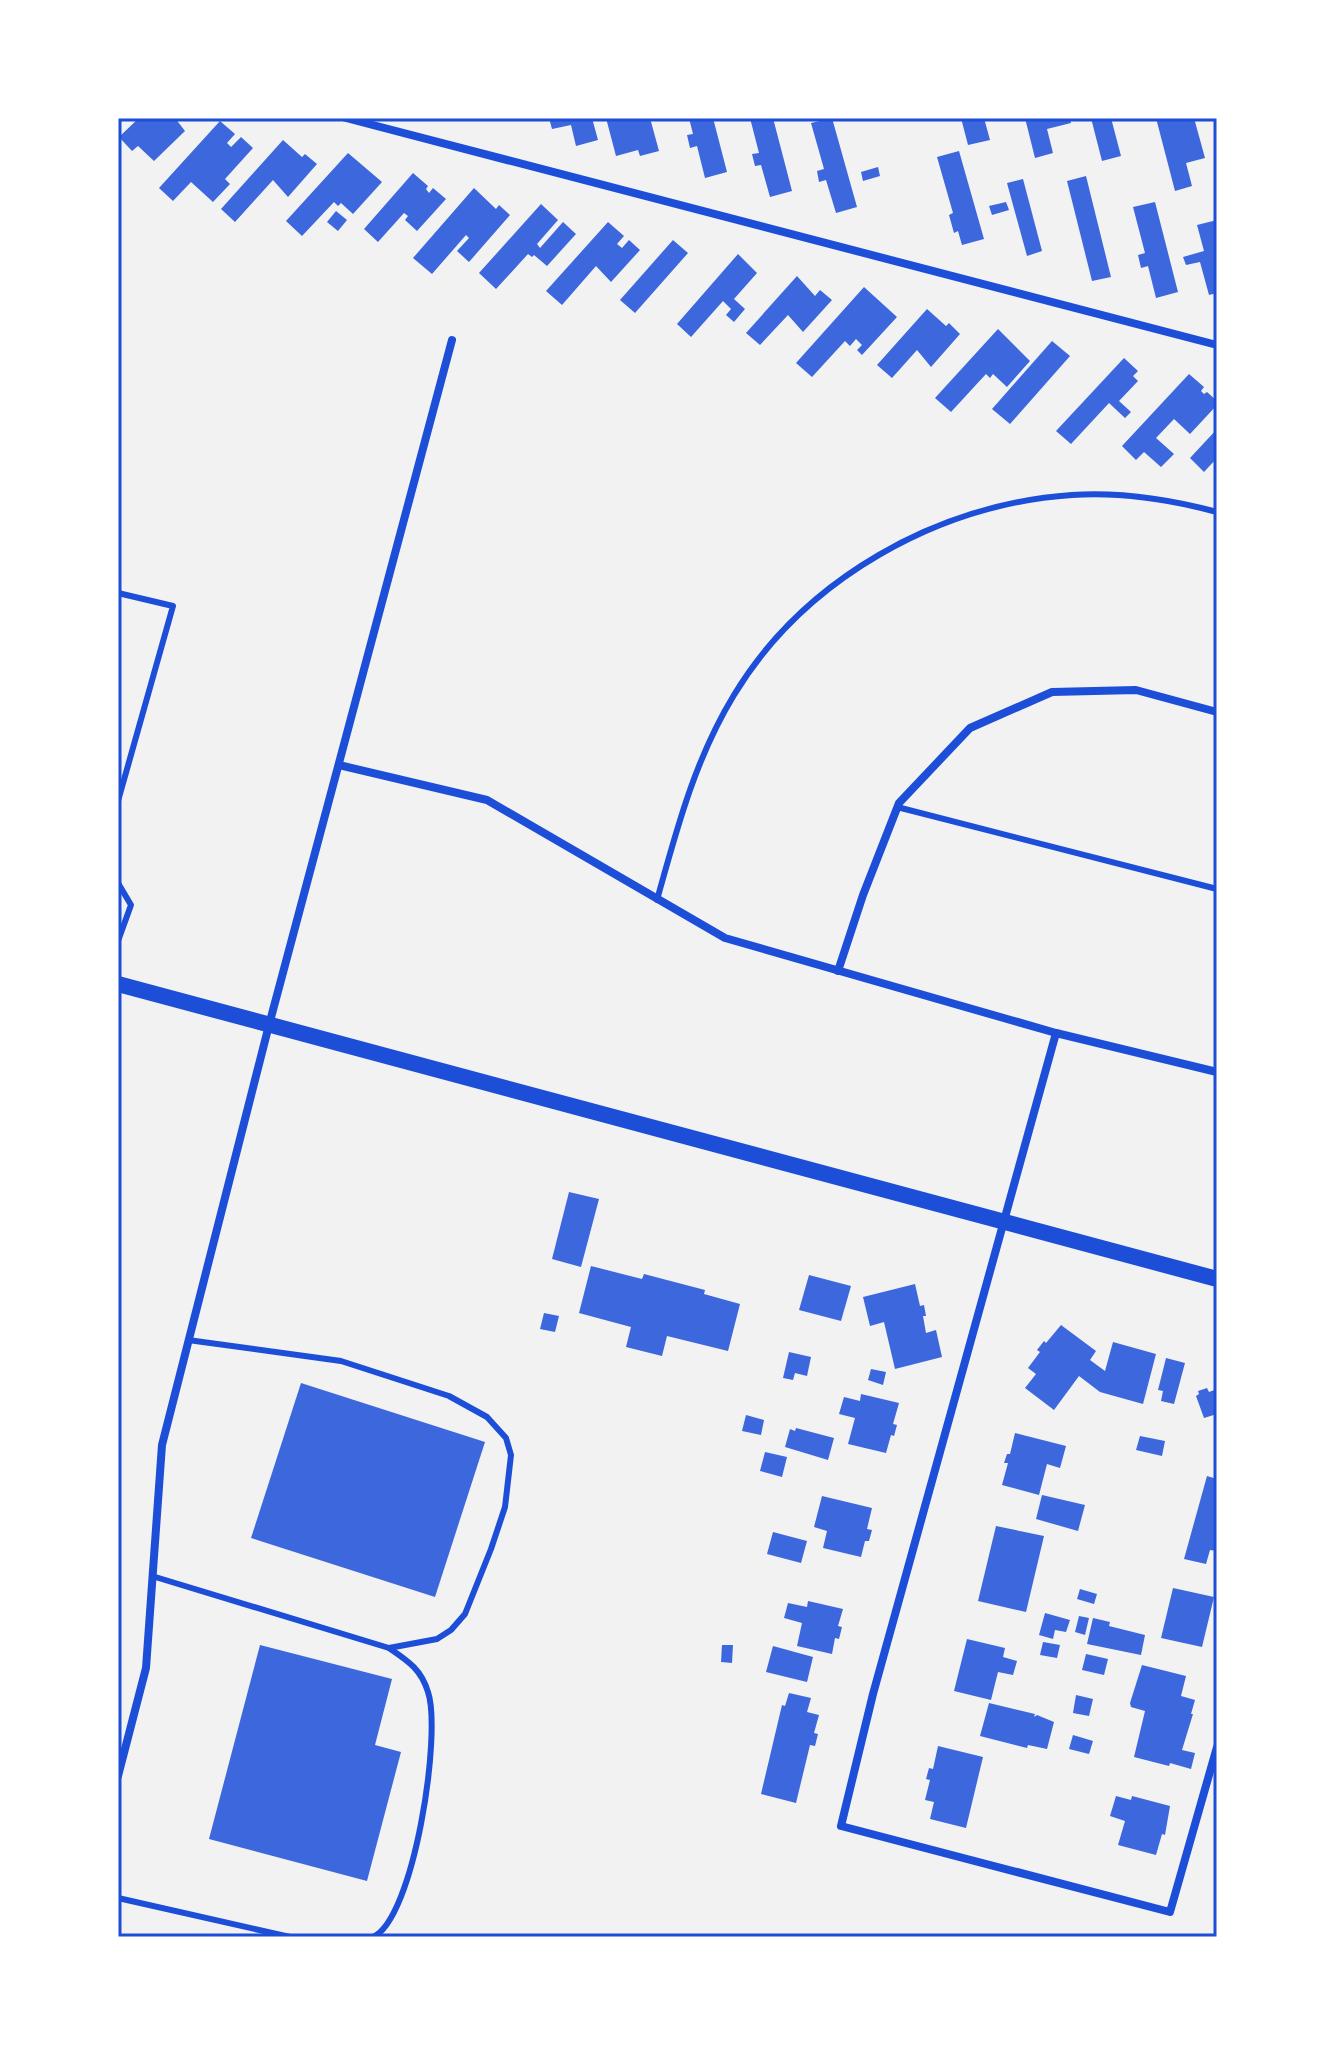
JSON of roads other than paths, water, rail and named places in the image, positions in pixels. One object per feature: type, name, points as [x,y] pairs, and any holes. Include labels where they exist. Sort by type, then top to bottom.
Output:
[{"type":"main road","points":[[118,984],[1217,1279]]},
{"type":"street","points":[[346,118],[1217,345]]},
{"type":"street","points":[[118,1776],[146,1668],[162,1445],[269,1025],[452,340]]},
{"type":"street","points":[[838,971],[897,807],[970,728],[1052,692],[1136,690],[1217,712]]},
{"type":"street","points":[[339,765],[487,800],[725,938],[1056,1033],[1217,1072]]},
{"type":"street","points":[[1056,1033],[877,1679],[841,1826],[1170,1912],[1217,1747]]},
{"type":"lane","points":[[657,900],[689,787],[735,693],[779,635],[830,588],[892,546],[950,522],[1011,505],[1072,495],[1125,497],[1217,512]]},
{"type":"lane","points":[[118,593],[173,606],[118,801]]},
{"type":"lane","points":[[897,807],[1217,889]]},
{"type":"lane","points":[[118,883],[131,905],[118,941]]},
{"type":"lane","points":[[188,1340],[341,1361],[449,1396],[487,1417],[506,1438],[511,1455],[505,1507],[465,1614],[451,1630],[437,1639],[389,1648]]},
{"type":"lane","points":[[152,1576],[389,1648],[417,1667],[429,1694],[433,1717],[430,1776],[420,1833],[398,1902],[380,1934],[373,1937]]},
{"type":"lane","points":[[118,1898],[290,1937]]}]
